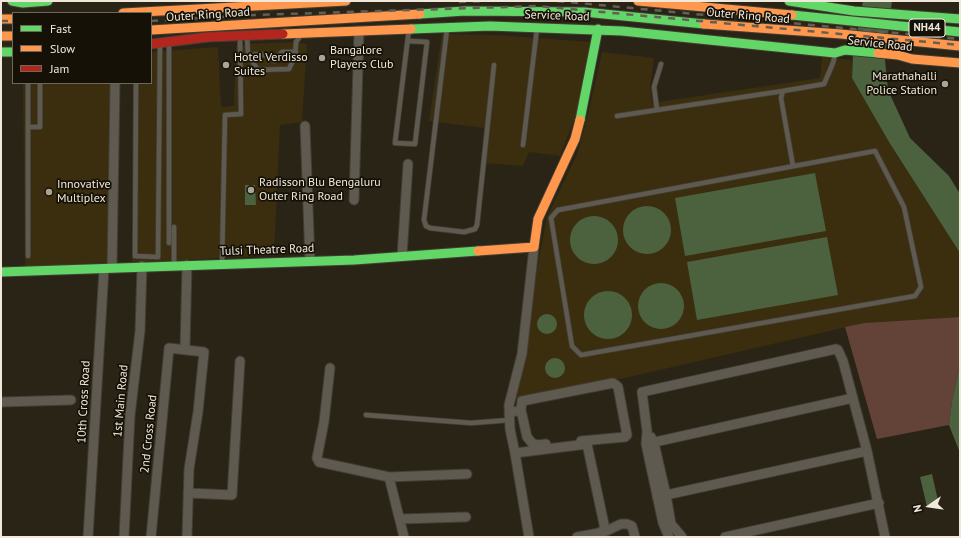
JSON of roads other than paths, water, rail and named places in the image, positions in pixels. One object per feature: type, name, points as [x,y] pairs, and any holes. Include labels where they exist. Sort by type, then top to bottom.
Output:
[{"type":"main road","points":[[12,1],[48,1]]},
{"type":"main road","name":"Outer Ring Road","points":[[142,12],[346,1]]},
{"type":"main road","name":"Outer Ring Road","points":[[638,1],[854,16],[895,25],[960,32]]},
{"type":"main road","points":[[789,1],[837,7],[854,16],[897,15],[960,19]]},
{"type":"main road","name":"Outer Ring Road","points":[[152,30],[420,13],[518,11],[599,13],[745,28],[840,34],[960,46]]},
{"type":"main road","points":[[1,20],[12,19]]},
{"type":"main road","name":"Service Road","points":[[155,43],[208,37],[243,39],[302,34],[447,27],[538,27],[598,29],[719,40],[835,53],[845,50],[898,55],[912,59],[960,63]]},
{"type":"main road","points":[[534,247],[538,219],[575,139],[584,106],[598,29]]},
{"type":"main road","points":[[1,36],[12,36]]},
{"type":"main road","points":[[1,52],[12,52]]},
{"type":"main road","name":"Tulsi Theatre Road","points":[[1,272],[310,261],[534,247]]},
{"type":"street","points":[[354,200],[359,32]]},
{"type":"street","name":"10th Cross Road","points":[[88,537],[108,268],[115,84]]},
{"type":"street","points":[[305,126],[310,261]]},
{"type":"street","points":[[402,256],[408,164]]},
{"type":"street","points":[[529,537],[515,453],[509,405],[522,354],[534,247]]},
{"type":"street","points":[[187,265],[185,349],[204,352],[198,412],[189,469],[187,537]]},
{"type":"street","name":"1st Main Road","points":[[124,537],[130,416],[140,331],[142,266]]},
{"type":"street","name":"2nd Cross Road","points":[[151,537],[169,348],[185,349]]},
{"type":"street","points":[[682,537],[671,524],[662,496],[647,431],[642,392],[836,348],[843,361],[867,451],[885,537]]},
{"type":"street","points":[[188,494],[232,495],[240,361]]},
{"type":"street","points":[[330,368],[324,422],[317,458],[319,462],[388,477],[467,474]]},
{"type":"street","points":[[613,383],[618,387],[628,433],[625,437],[537,445],[532,443],[527,437],[521,410],[522,401],[613,383]]},
{"type":"street","points":[[650,443],[853,398]]},
{"type":"street","points":[[1,402],[72,400]]},
{"type":"street","points":[[510,417],[521,410]]},
{"type":"street","points":[[515,453],[588,444],[605,529],[599,533],[577,537]]},
{"type":"street","points":[[662,496],[867,451]]},
{"type":"street","points":[[388,477],[404,537]]},
{"type":"street","points":[[662,496],[665,530],[670,537]]},
{"type":"street","points":[[724,537],[879,503]]},
{"type":"street","points":[[400,519],[466,517]]},
{"type":"street","points":[[594,537],[621,524],[627,524],[632,526],[636,537]]},
{"type":"lane","points":[[447,27],[424,220],[426,226],[430,228],[464,232],[475,229],[477,225],[494,65]]},
{"type":"lane","points":[[523,145],[523,129],[538,27]]},
{"type":"lane","points":[[408,41],[427,42],[416,144],[395,143],[408,41],[410,29]]},
{"type":"lane","points":[[243,39],[248,55],[258,70],[289,69],[296,56],[296,42],[302,34]]},
{"type":"lane","points":[[222,264],[225,115],[241,114],[243,39]]},
{"type":"lane","points":[[169,41],[169,243]]},
{"type":"lane","points":[[136,84],[135,256],[158,257],[155,43]]},
{"type":"lane","points":[[248,55],[261,54],[270,57],[274,61],[282,52],[296,52]]},
{"type":"lane","points":[[617,116],[824,84],[833,63],[835,53]]},
{"type":"lane","points":[[657,110],[654,87],[661,64]]},
{"type":"lane","points":[[28,84],[28,256]]},
{"type":"lane","points":[[28,127],[40,127],[40,84]]},
{"type":"lane","points":[[784,91],[781,98],[793,166]]},
{"type":"lane","points":[[875,151],[904,207],[921,287],[915,296],[581,355],[572,346],[551,218],[558,210],[793,166],[875,151]]},
{"type":"lane","points":[[174,227],[174,265]]},
{"type":"lane","points":[[366,415],[471,423],[510,417]]},
{"type":"railway","points":[[459,2],[487,1]]},
{"type":"railway","points":[[557,1],[960,39]]},
{"type":"railway","points":[[152,21],[255,15],[537,6],[960,45]]},
{"type":"railway","points":[[1,21],[12,21]]},
{"type":"place","name":"Bangalore Players Club","points":[[322,58]]},
{"type":"place","name":"Hotel Verdisso Suites","points":[[226,65]]},
{"type":"place","name":"Marathahalli Police Station","points":[[945,84]]},
{"type":"place","name":"Radisson Blu Bengaluru Outer Ring Road","points":[[251,190]]},
{"type":"place","name":"Innovative Multiplex","points":[[49,192]]}]
